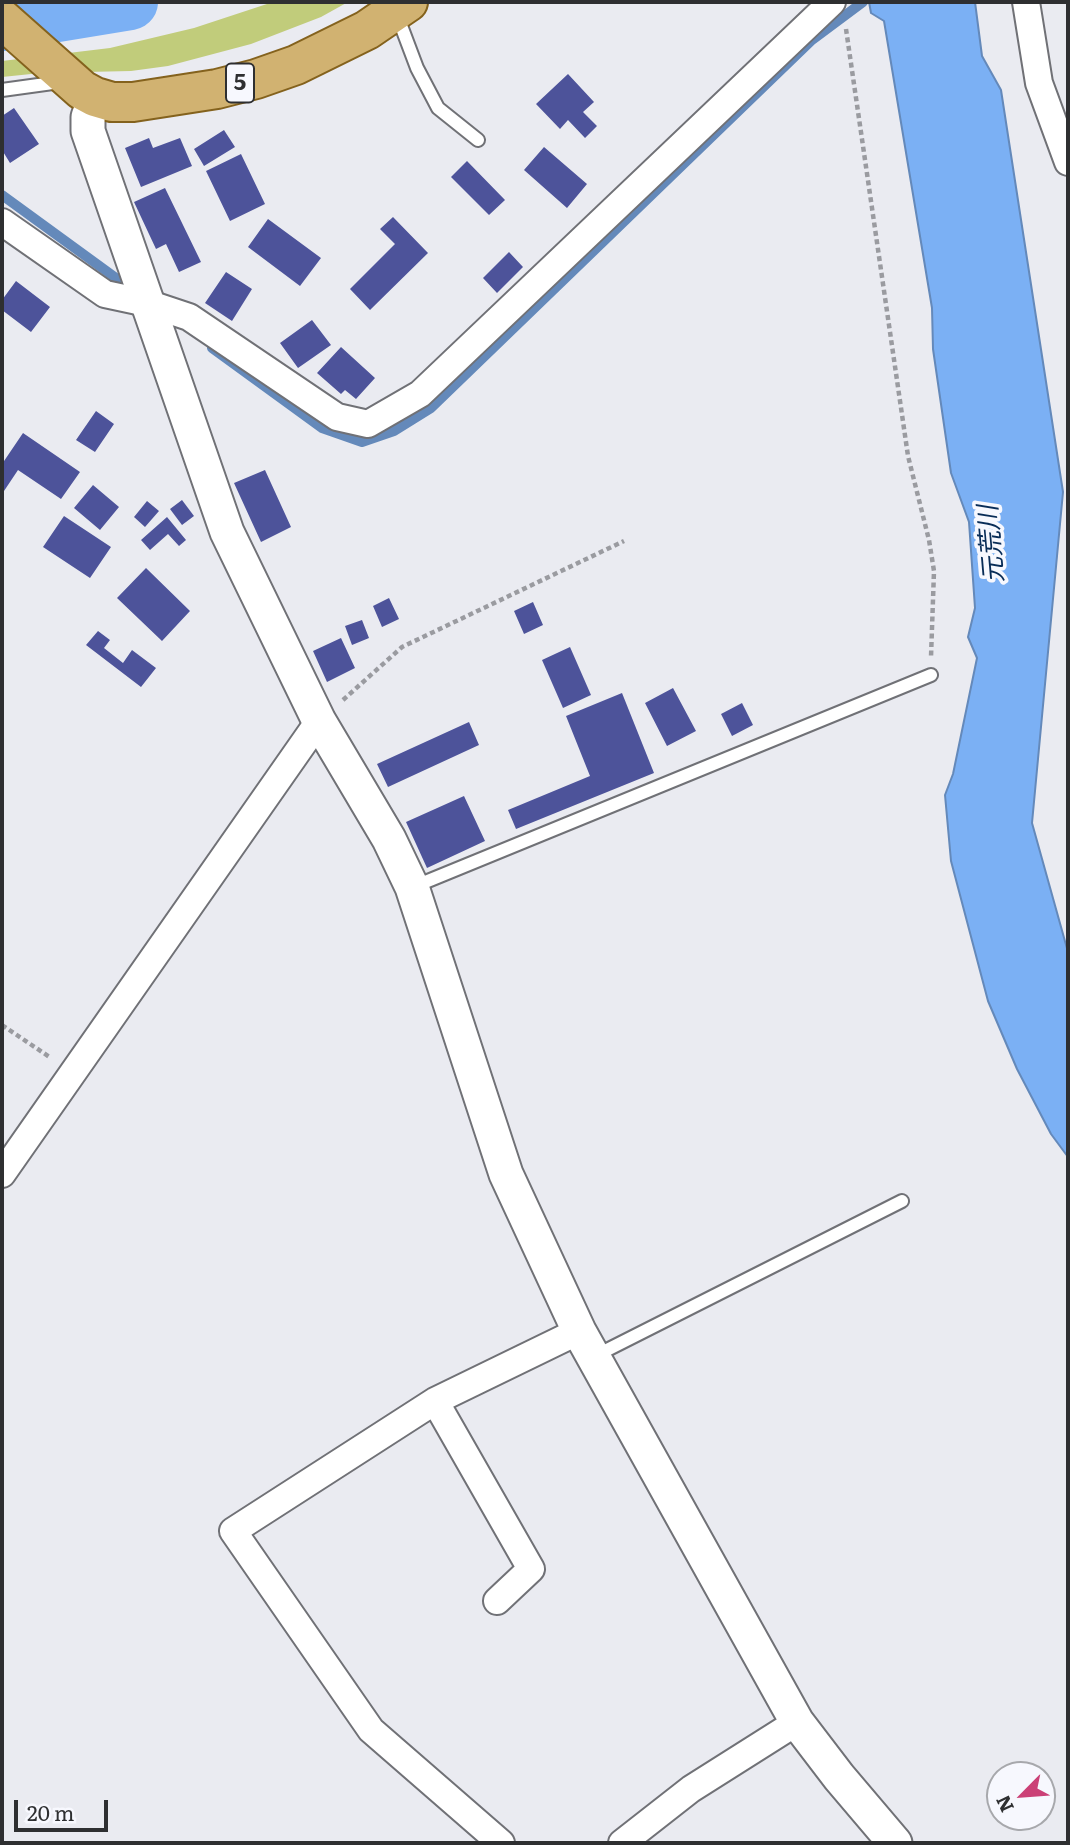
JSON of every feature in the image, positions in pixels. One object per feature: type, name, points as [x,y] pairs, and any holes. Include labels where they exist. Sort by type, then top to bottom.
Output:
[{"type":"main road","name":"5","points":[[76,84],[112,102],[133,102],[217,89],[296,65],[332,49],[402,7]]},
{"type":"main road","points":[[2,19],[76,84]]},
{"type":"street","points":[[1026,2],[1039,83],[1068,162]]},
{"type":"street","points":[[2,222],[105,294],[147,303],[189,317],[337,417],[368,424],[420,394],[838,11]]},
{"type":"street","points":[[76,84],[88,117],[88,131],[228,532],[319,721],[388,839],[412,887],[506,1174],[586,1344],[797,1722],[895,1843]]},
{"type":"street","points":[[2,1174],[319,721]]},
{"type":"street","points":[[501,1843],[372,1730],[233,1531],[435,1401],[586,1344]]},
{"type":"street","points":[[435,1401],[531,1569],[497,1601]]},
{"type":"street","points":[[622,1843],[691,1789],[797,1722]]},
{"type":"lane","points":[[402,7],[418,68],[438,108],[478,140]]},
{"type":"lane","points":[[2,90],[76,84]]},
{"type":"lane","points":[[412,887],[931,675]]},
{"type":"lane","points":[[586,1344],[902,1201]]},
{"type":"path","points":[[838,11],[908,456],[934,571],[931,675]]},
{"type":"path","points":[[319,721],[402,647],[624,541]]},
{"type":"path","points":[[2,1026],[74,1074]]},
{"type":"green space","points":[[273,2],[348,2],[321,17],[251,44],[168,66],[131,71],[41,73],[2,77],[2,61],[110,48],[194,28]]},
{"type":"water","name":"元荒川","points":[[869,2],[975,2],[982,56],[1001,90],[1063,492],[1032,823],[1068,952],[1068,1157],[1051,1134],[1017,1069],[988,1001],[951,861],[945,795],[953,774],[977,658],[968,637],[975,608],[969,522],[951,473],[933,349],[932,308],[884,21],[871,13]]},
{"type":"building","points":[[568,74],[594,102],[583,112],[597,126],[585,138],[568,120],[560,129],[536,104]]},
{"type":"building","points":[[14,108],[39,144],[10,163],[2,150],[2,116]]},
{"type":"building","points":[[224,130],[235,147],[204,166],[194,149]]},
{"type":"building","points":[[149,138],[153,148],[180,138],[192,166],[141,187],[125,148]]},
{"type":"building","points":[[544,147],[587,184],[567,208],[524,170]]},
{"type":"building","points":[[241,154],[265,204],[230,221],[206,171]]},
{"type":"building","points":[[467,161],[505,200],[489,215],[451,177]]},
{"type":"building","points":[[165,188],[201,262],[179,272],[166,244],[156,249],[134,202]]},
{"type":"building","points":[[393,217],[428,253],[370,310],[350,289],[395,244],[380,229]]},
{"type":"building","points":[[268,219],[321,258],[300,286],[248,247]]},
{"type":"building","points":[[509,252],[523,267],[497,293],[483,278]]},
{"type":"building","points":[[226,272],[252,289],[232,321],[205,303]]},
{"type":"building","points":[[16,281],[50,307],[31,332],[2,310],[2,300]]},
{"type":"building","points":[[312,320],[331,345],[298,368],[280,343]]},
{"type":"building","points":[[341,347],[375,378],[356,399],[345,390],[341,394],[317,373]]},
{"type":"building","points":[[96,411],[114,424],[95,452],[76,440]]},
{"type":"building","points":[[23,433],[80,472],[61,499],[18,470],[2,494],[2,464]]},
{"type":"building","points":[[265,470],[291,527],[261,542],[234,483]]},
{"type":"building","points":[[93,485],[119,507],[100,530],[74,508]]},
{"type":"building","points":[[182,500],[194,516],[182,525],[170,509]]},
{"type":"building","points":[[147,501],[159,511],[145,527],[134,517]]},
{"type":"building","points":[[64,516],[111,547],[90,578],[43,547]]},
{"type":"building","points":[[167,517],[186,540],[179,546],[168,534],[150,550],[141,540]]},
{"type":"building","points":[[146,568],[190,611],[162,641],[117,598]]},
{"type":"building","points":[[389,598],[399,619],[382,627],[373,606]]},
{"type":"building","points":[[533,602],[543,625],[524,634],[514,611]]},
{"type":"building","points":[[362,620],[369,638],[352,645],[345,626]]},
{"type":"building","points":[[98,631],[110,640],[104,648],[123,663],[132,650],[156,668],[141,687],[86,645]]},
{"type":"building","points":[[341,638],[355,668],[327,682],[313,651]]},
{"type":"building","points":[[570,647],[591,695],[563,708],[542,660]]},
{"type":"building","points":[[673,688],[696,731],[667,746],[645,703]]},
{"type":"building","points":[[622,693],[654,773],[516,829],[508,810],[590,776],[566,716]]},
{"type":"building","points":[[742,703],[753,725],[732,736],[721,714]]},
{"type":"building","points":[[469,722],[479,745],[388,787],[377,764]]},
{"type":"building","points":[[464,796],[485,841],[427,868],[406,822]]},
{"type":"waterway","points":[[2,23],[130,2]]},
{"type":"waterway","points":[[212,348],[322,428],[362,442],[394,431],[431,408],[812,40],[863,2]]},
{"type":"waterway","points":[[2,195],[131,289]]}]
